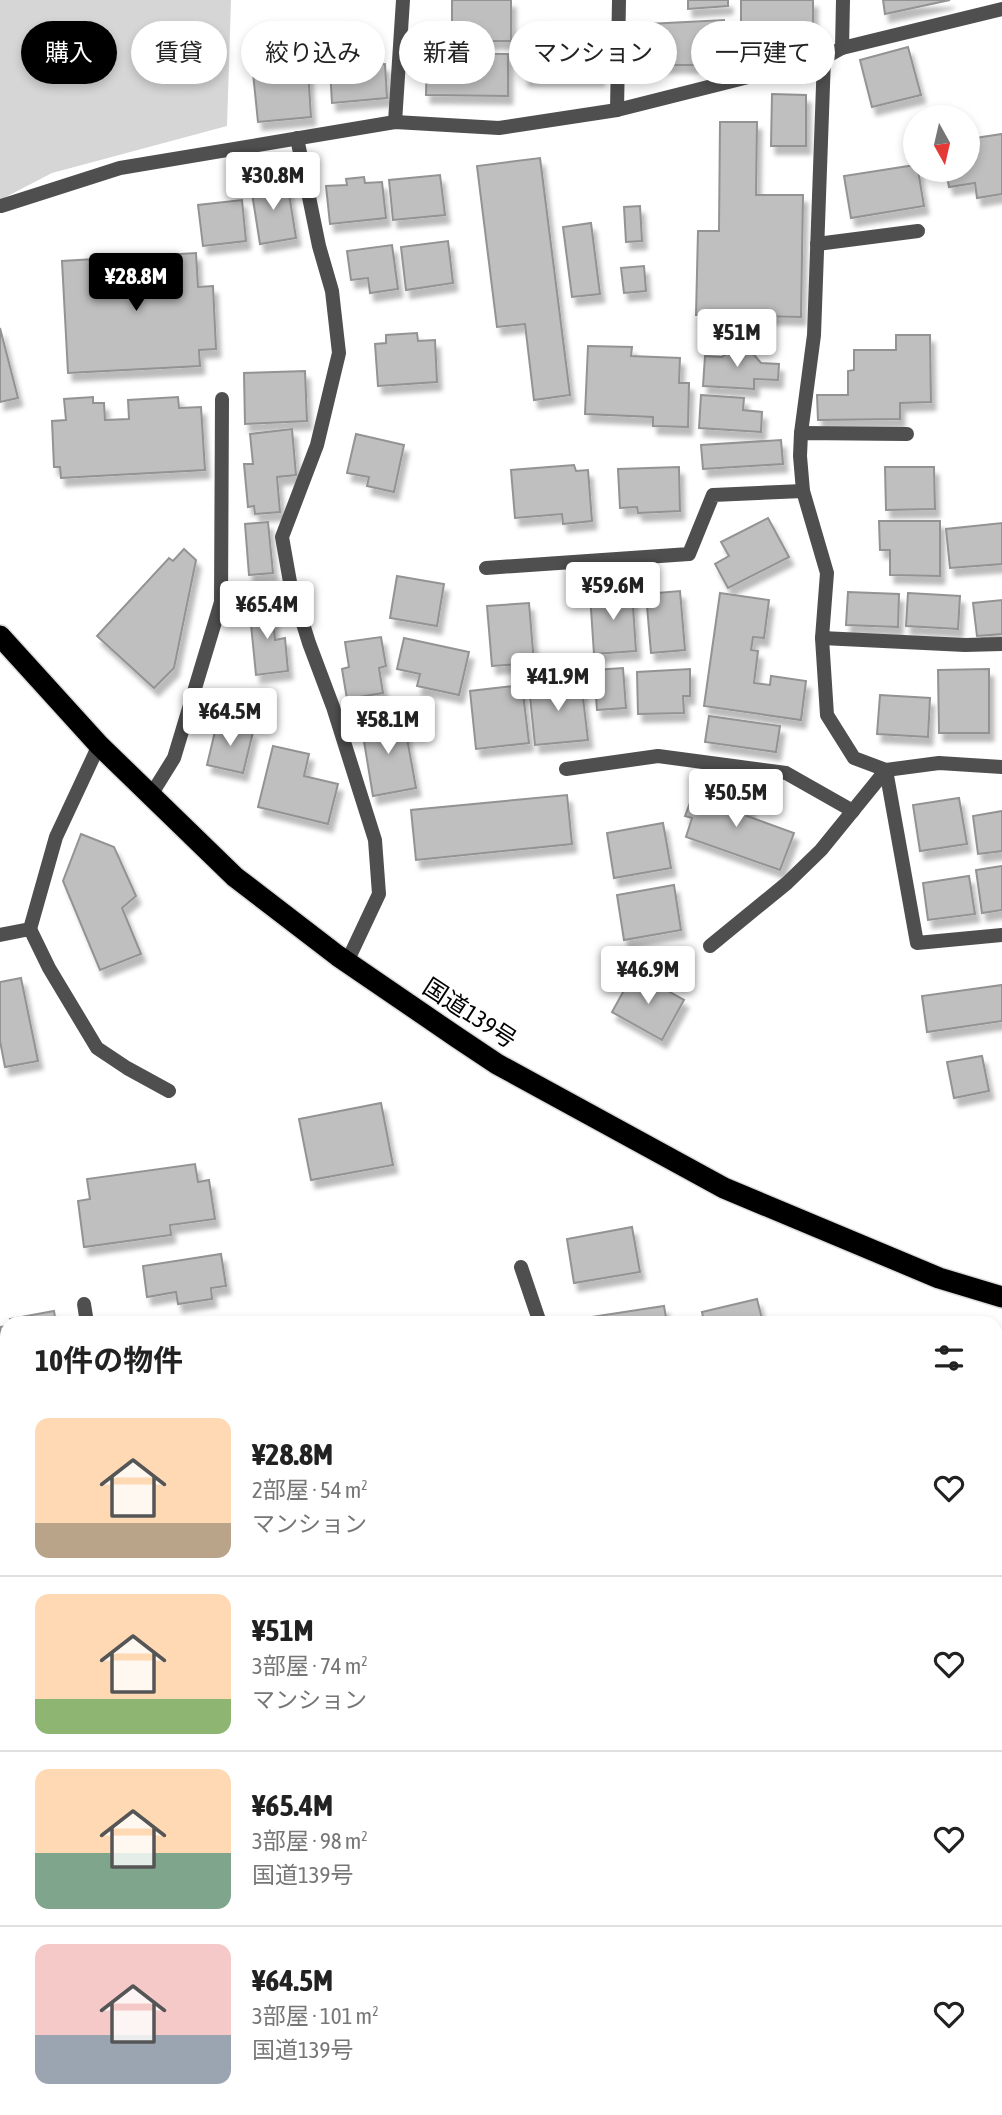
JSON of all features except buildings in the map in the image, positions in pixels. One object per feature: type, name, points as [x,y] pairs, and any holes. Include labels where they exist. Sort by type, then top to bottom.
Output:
[{"type":"highway","name":"国道139号","points":[[0,636],[99,745],[235,877],[347,962],[498,1064],[724,1188],[939,1278],[1002,1297]]},
{"type":"street","points":[[395,122],[403,0]]},
{"type":"street","points":[[617,110],[619,0]]},
{"type":"street","points":[[842,48],[843,0]]},
{"type":"street","points":[[835,52],[1002,9]]},
{"type":"street","points":[[0,206],[120,168],[297,138],[395,122],[499,128],[617,110],[720,84]]},
{"type":"street","points":[[823,84],[814,335],[800,456],[803,491],[827,573],[822,638],[827,715],[854,758],[886,770],[939,763],[1002,767]]},
{"type":"street","points":[[297,138],[319,246],[332,291],[339,353],[317,445],[282,537],[290,582],[375,840],[379,894],[347,962]]},
{"type":"street","points":[[817,244],[918,231]]},
{"type":"street","points":[[152,795],[174,758],[222,602],[222,399]]},
{"type":"street","points":[[801,433],[907,434]]},
{"type":"street","points":[[486,568],[689,554],[713,495],[803,491]]},
{"type":"street","points":[[822,638],[965,645],[1002,644]]},
{"type":"street","points":[[99,745],[56,837],[30,929],[49,968],[97,1048],[169,1091]]},
{"type":"street","points":[[566,769],[658,757],[786,773],[853,811]]},
{"type":"street","points":[[710,946],[787,883],[821,850],[886,770]]},
{"type":"street","points":[[886,770],[917,943],[1002,935]]},
{"type":"street","points":[[0,935],[30,929]]},
{"type":"street","points":[[522,1267],[538,1316]]},
{"type":"street","points":[[84,1304],[86,1316]]},
{"type":"shaded area","points":[[0,0],[231,0],[227,126],[52,173],[0,200]]}]
